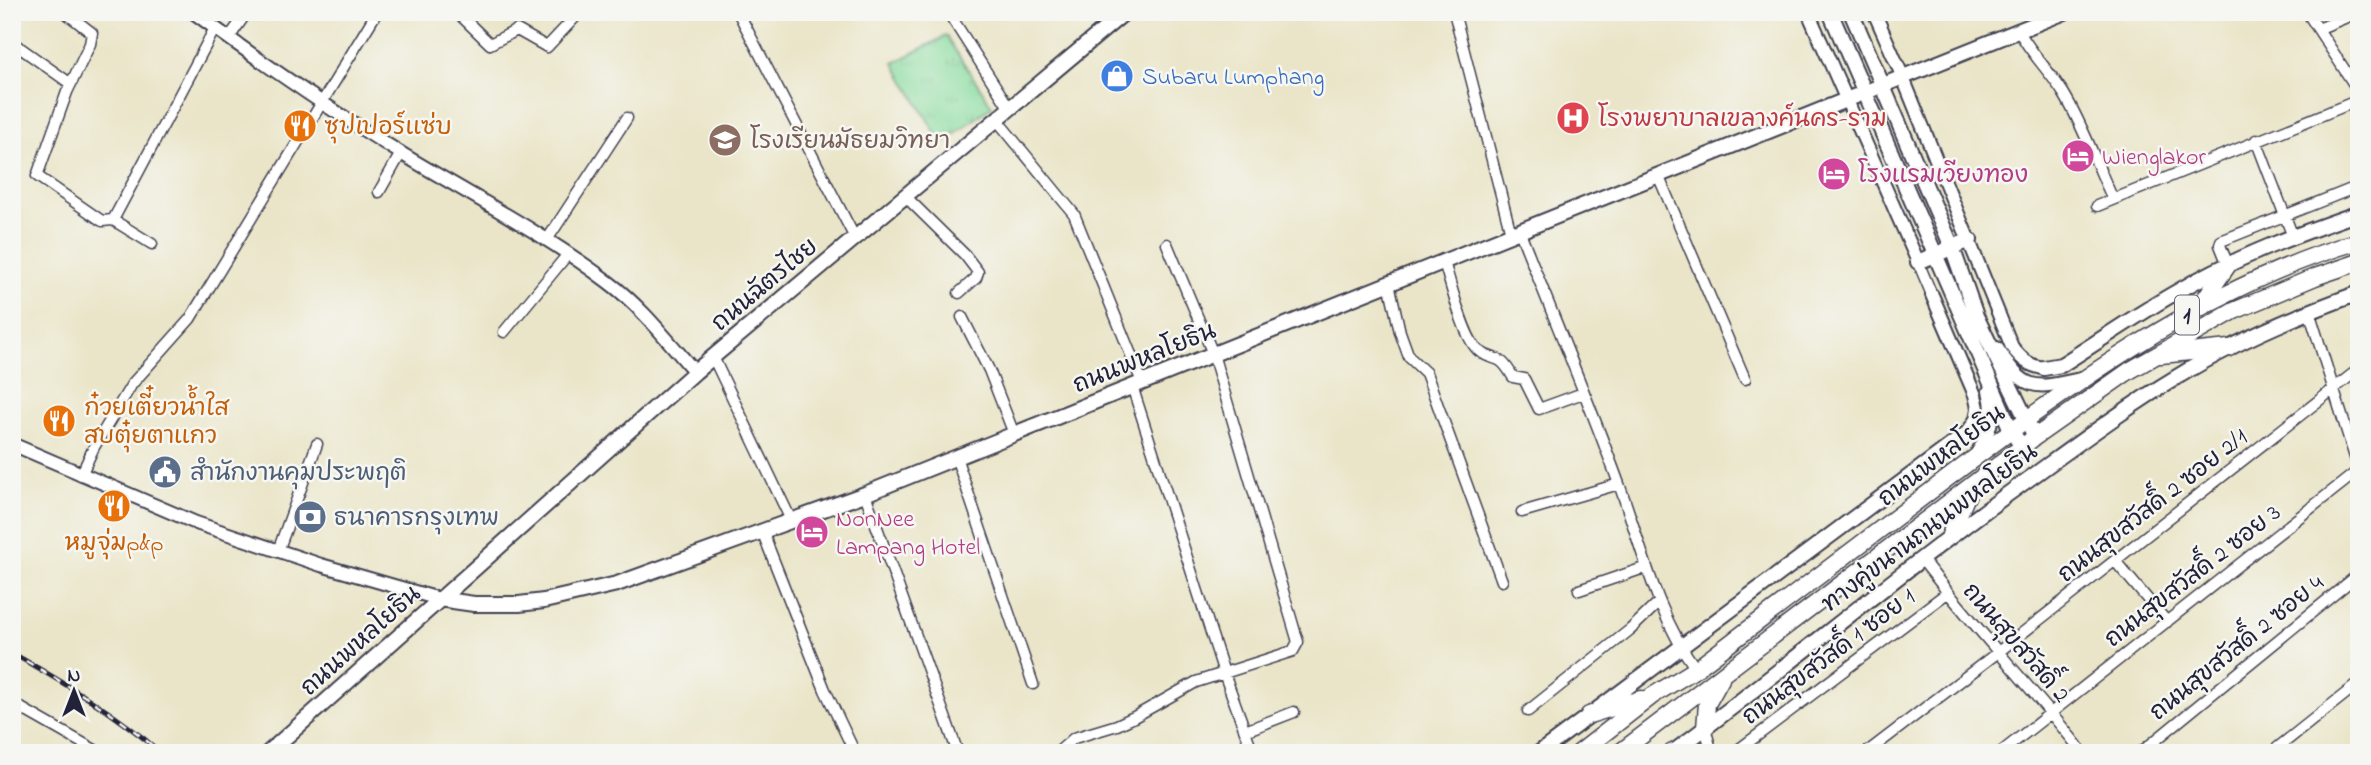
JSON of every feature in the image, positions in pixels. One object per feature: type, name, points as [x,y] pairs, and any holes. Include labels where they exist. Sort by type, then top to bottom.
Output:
[{"type":"highway","name":"ถนนพหลโยธิน","points":[[1579,753],[1652,696],[1696,669],[2011,430],[2143,341],[2198,309],[2316,254],[2359,242]]},
{"type":"highway","name":"ถนนพหลโยธิน","points":[[1619,753],[2035,437],[2154,355],[2234,311],[2315,276],[2359,262]]},
{"type":"highway","points":[[2198,309],[2228,265]]},
{"type":"highway","points":[[2154,355],[2228,349]]},
{"type":"highway","points":[[1950,535],[1971,487]]},
{"type":"highway","points":[[1704,728],[1707,704],[1724,673]]},
{"type":"highway","points":[[1589,715],[1652,696]]},
{"type":"main road","name":"ถนนฉัตรไชย","points":[[439,599],[695,372],[1125,12]]},
{"type":"main road","points":[[1830,12],[2011,430],[2022,447]]},
{"type":"main road","points":[[1851,12],[1952,247],[1976,316],[2035,437]]},
{"type":"main road","name":"ถนนพหลโยธิน","points":[[268,753],[439,599],[474,604],[544,601],[617,584],[865,494],[2065,12]]},
{"type":"main road","name":"1","points":[[2045,368],[2061,365],[2181,289],[2228,265],[2292,237],[2359,213]]},
{"type":"main road","points":[[1918,262],[1970,240]]},
{"type":"main road","name":"ทางคู่ขนานถนนพหลโยธิน","points":[[1672,752],[1950,535],[2122,411],[2228,349],[2309,311],[2359,293]]},
{"type":"main road","points":[[1539,753],[1969,432],[1976,421]]},
{"type":"street","points":[[65,12],[92,33],[37,176],[102,221],[113,220],[152,244]]},
{"type":"street","points":[[193,12],[322,102],[401,153],[547,240],[608,282],[646,316],[695,372]]},
{"type":"street","points":[[229,38],[247,12]]},
{"type":"street","points":[[81,475],[132,384],[190,319],[377,12]]},
{"type":"street","points":[[457,12],[490,44],[517,30],[547,47],[580,12]]},
{"type":"street","points":[[738,12],[855,238]]},
{"type":"street","points":[[948,12],[1010,109]]},
{"type":"street","points":[[1454,12],[1516,233],[1619,484],[1659,602],[1680,648],[1696,669]]},
{"type":"street","points":[[1808,12],[1975,395],[1978,408],[1976,421]]},
{"type":"street","points":[[1874,12],[2012,347],[2021,359],[2033,366],[2045,368]]},
{"type":"street","points":[[2307,12],[2359,92]]},
{"type":"street","points":[[2318,29],[2359,12]]},
{"type":"street","points":[[113,220],[215,28]]},
{"type":"street","points":[[2019,31],[2028,48],[2045,66],[2063,93],[2113,199]]},
{"type":"street","points":[[12,42],[71,84]]},
{"type":"street","points":[[2097,206],[2359,100]]},
{"type":"street","points":[[547,240],[627,118]]},
{"type":"street","points":[[997,120],[1074,214],[1137,384],[1223,673],[1253,753]]},
{"type":"street","points":[[2256,140],[2292,237]]},
{"type":"street","points":[[379,192],[401,153]]},
{"type":"street","points":[[1658,175],[1745,379]]},
{"type":"street","points":[[2228,265],[2221,241],[2359,186]]},
{"type":"street","points":[[905,196],[965,255],[979,274],[959,293]]},
{"type":"street","points":[[1057,753],[1074,738],[1117,726],[1196,682],[1293,651],[1298,642],[1213,354],[1167,244]]},
{"type":"street","points":[[503,332],[568,254]]},
{"type":"street","points":[[1444,262],[1459,311],[1473,344],[1479,351],[1501,360],[1513,377],[1524,379],[1539,409],[1583,393]]},
{"type":"street","points":[[1389,283],[1400,332],[1409,356],[1426,373],[1502,581]]},
{"type":"street","points":[[2309,311],[2359,470]]},
{"type":"street","points":[[1976,316],[2015,375],[2026,382],[2037,387],[2050,386],[2090,377]]},
{"type":"street","points":[[962,317],[989,370],[1014,434]]},
{"type":"street","points":[[713,357],[791,520]]},
{"type":"street","points":[[1973,459],[1986,440],[1993,418],[1993,405],[1980,358]]},
{"type":"street","name":"ถนนสุขสวัสดิ์ 2 ซอย 2/1","points":[[1866,753],[2359,369]]},
{"type":"street","points":[[12,443],[196,523],[278,551],[439,599]]},
{"type":"street","points":[[278,551],[317,444]]},
{"type":"street","points":[[956,457],[1032,684]]},
{"type":"street","name":"ถนนสุขสวัสดิ์ 2 ซอย 3","points":[[2000,753],[2359,470]]},
{"type":"street","points":[[1522,512],[1619,484]]},
{"type":"street","points":[[865,494],[958,753]]},
{"type":"street","points":[[762,531],[825,690],[855,753]]},
{"type":"street","name":"ถนนสุขสวัสดิ์ 2","points":[[1921,558],[1947,593],[2052,713],[2083,753]]},
{"type":"street","points":[[2115,561],[2167,622]]},
{"type":"street","points":[[1579,590],[1647,567]]},
{"type":"street","name":"ถนนสุขสวัสดิ์ 2 ซอย 4","points":[[2140,753],[2359,574]]},
{"type":"street","name":"ถนนสุขสวัสดิ์ 1 ซอย 1","points":[[1734,753],[1947,593]]},
{"type":"street","points":[[1528,711],[1630,629],[1659,602]]},
{"type":"street","points":[[2271,753],[2359,683]]},
{"type":"street","points":[[12,703],[100,753]]},
{"type":"street","points":[[1245,731],[1294,712]]},
{"type":"street","points":[[1704,728],[1712,753]]},
{"type":"green space","points":[[946,36],[992,106],[942,144],[894,63]]},
{"type":"railway","points":[[12,653],[108,712],[161,753]]},
{"type":"place","name":"Subaru Lumphang","points":[[1117,76]]},
{"type":"place","name":"โรงพยาบาลเขลางค์นคร-ราม","points":[[1573,118]]},
{"type":"place","name":"ซุปเปอร์แซ่บ","points":[[300,126]]},
{"type":"place","name":"โรงเรียนมัธยมวิทยา","points":[[725,140]]},
{"type":"place","name":"Wienglakor","points":[[2078,156]]},
{"type":"place","name":"โรงแรมเวียงทอง","points":[[1834,174]]},
{"type":"place","name":"ก๋วยเตี๋ยวน้ำใส สบตุ๋ยตาแกว","points":[[59,421]]},
{"type":"place","name":"สำนักงานคุมประพฤติ","points":[[165,472]]},
{"type":"place","name":"หมูจุ่มp&p","points":[[114,506]]},
{"type":"place","name":"ธนาคารกรุงเทพ","points":[[310,517]]},
{"type":"place","name":"NonNee Lampang Hotel","points":[[812,532]]}]
